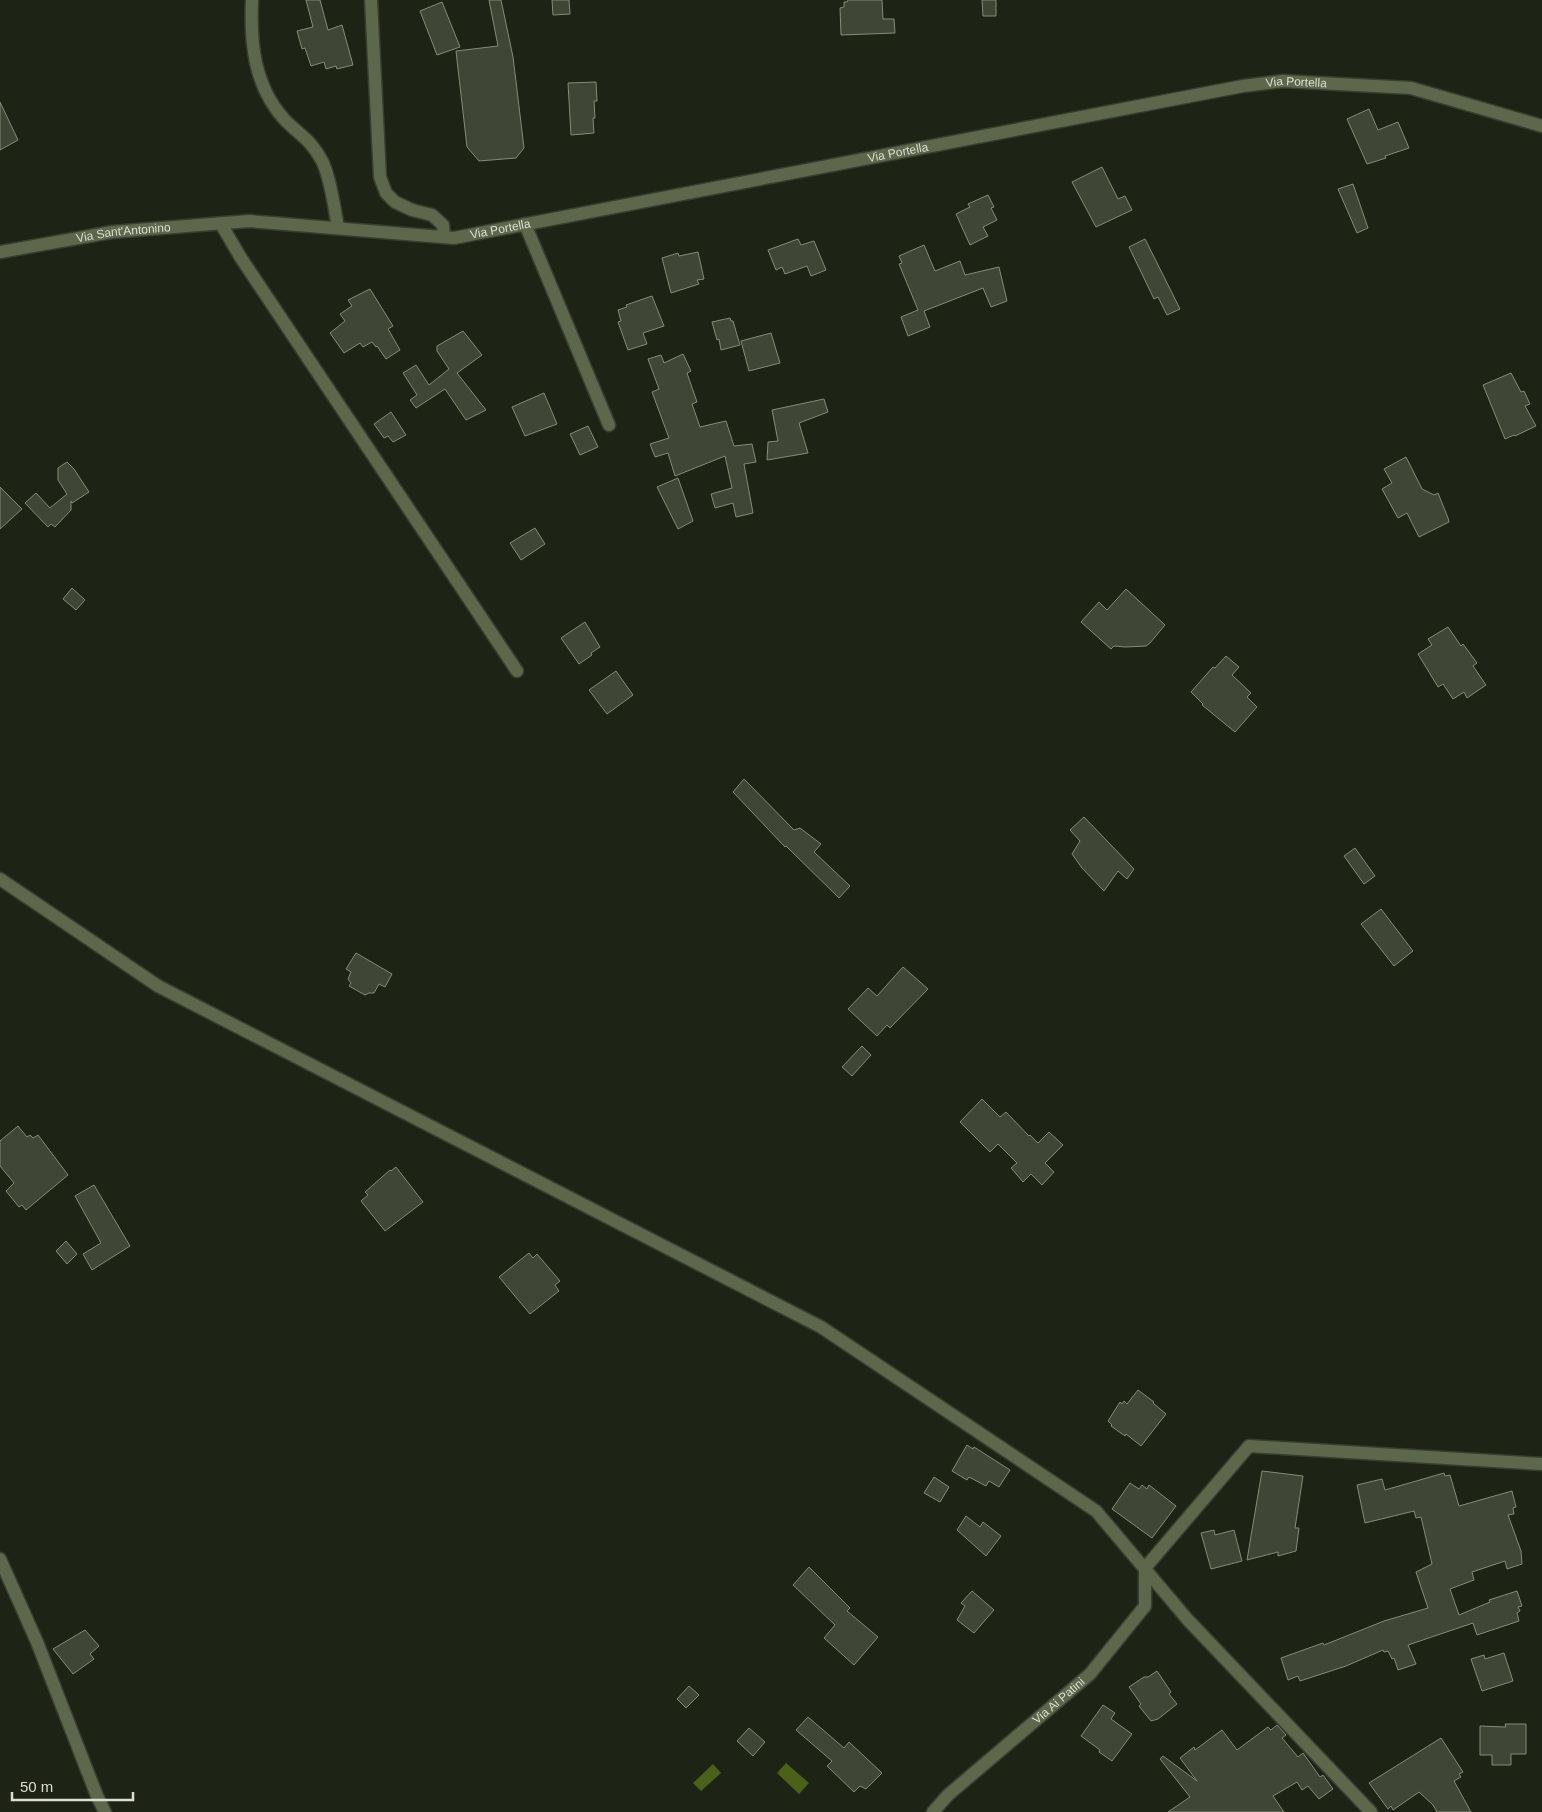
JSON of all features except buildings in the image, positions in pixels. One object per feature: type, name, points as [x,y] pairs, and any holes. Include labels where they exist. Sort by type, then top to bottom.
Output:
[{"type":"street","points":[[252,0],[251,32],[256,70],[270,100],[284,119],[312,143],[324,163],[338,228]]},
{"type":"street","points":[[371,0],[380,177],[386,193],[395,202],[412,210],[432,215],[443,225],[444,237]]},
{"type":"street","name":"Via Portella","points":[[249,221],[454,238],[1243,86],[1283,80],[1411,88],[1542,126]]},
{"type":"street","name":"Via Sant'Antonino","points":[[0,252],[112,232],[249,221]]},
{"type":"street","points":[[220,224],[517,671]]},
{"type":"street","points":[[525,224],[609,425]]},
{"type":"street","points":[[0,879],[158,986],[820,1327],[1096,1511],[1188,1620],[1371,1812]]},
{"type":"street","points":[[1145,1568],[1249,1446],[1542,1464]]},
{"type":"street","points":[[0,1559],[37,1642],[105,1812]]},
{"type":"street","name":"Via Ai Patini","points":[[933,1812],[948,1796],[1090,1674],[1144,1606],[1145,1568]]},
{"type":"shaded area","points":[[786,1763],[809,1783],[799,1794],[777,1773]]},
{"type":"shaded area","points":[[713,1764],[721,1773],[701,1791],[693,1783]]}]
